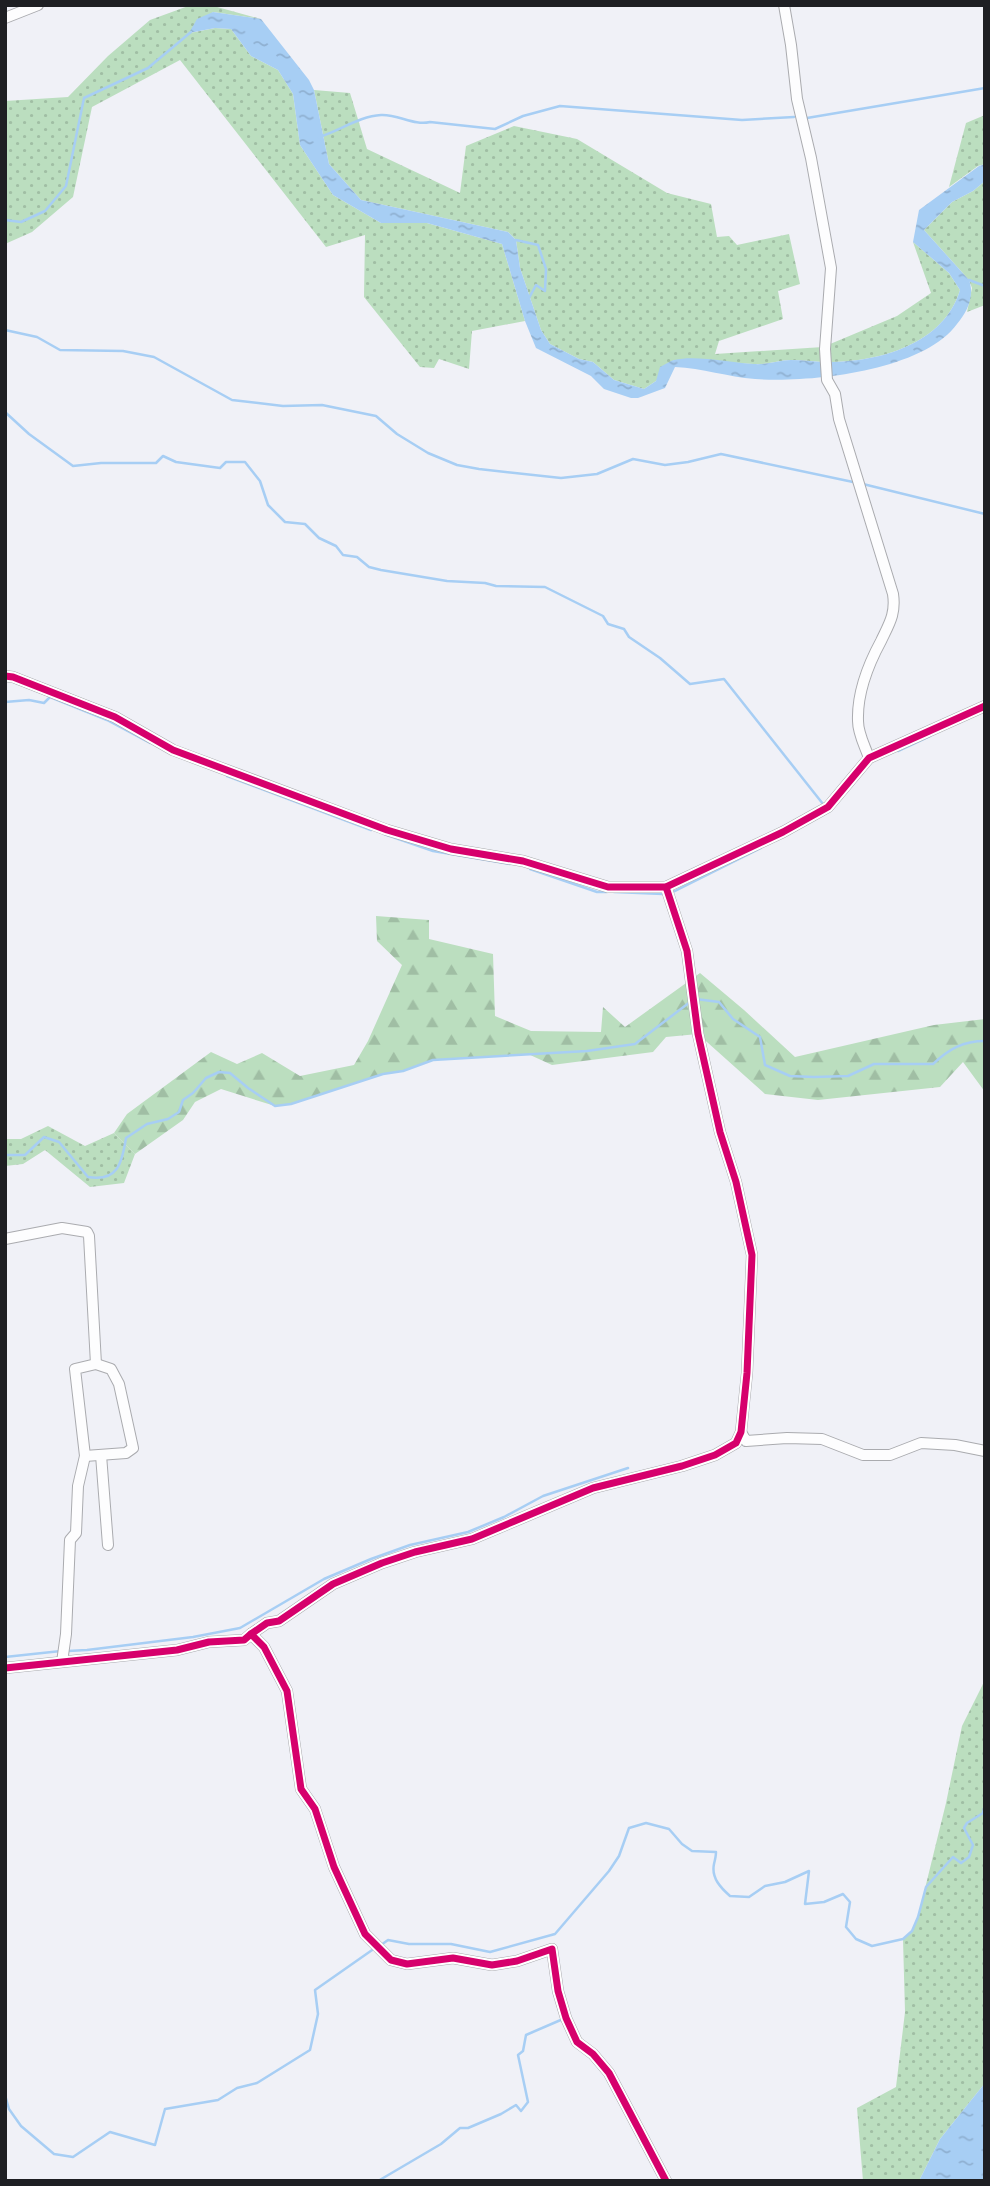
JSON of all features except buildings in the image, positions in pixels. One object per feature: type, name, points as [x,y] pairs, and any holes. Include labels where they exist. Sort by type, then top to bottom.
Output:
[{"type":"street","points":[[5,19],[38,5]]},
{"type":"street","points":[[784,5],[797,99],[831,268],[825,357],[827,380],[835,394],[841,429],[895,606],[891,623],[868,669],[861,694],[858,721],[860,736],[869,758]]},
{"type":"street","points":[[5,676],[115,717],[173,750],[387,830],[451,849],[523,861],[608,887],[666,887],[783,832],[828,807],[869,758],[985,706]]},
{"type":"street","points":[[5,1668],[177,1650],[209,1642],[244,1640],[267,1623],[279,1621],[333,1584],[364,1570],[415,1552],[472,1539],[593,1488],[682,1466],[715,1455],[736,1443],[741,1432],[747,1373],[752,1255],[698,1034],[687,951],[666,887]]},
{"type":"street","points":[[5,1239],[62,1228],[87,1232],[92,1269],[96,1364]]},
{"type":"street","points":[[62,1661],[66,1634],[70,1540],[76,1533],[78,1486],[85,1456],[75,1369],[96,1364],[111,1369],[119,1384],[133,1448],[126,1453],[85,1456]]},
{"type":"street","points":[[741,1432],[746,1441],[756,1442],[787,1438],[822,1439],[863,1455],[890,1455],[921,1443],[955,1445],[985,1451]]},
{"type":"street","points":[[100,1455],[108,1545]]},
{"type":"street","points":[[251,1634],[264,1647],[286,1691],[301,1789],[315,1809],[334,1867],[365,1934],[391,1960],[407,1964],[453,1958],[492,1965],[517,1961],[552,1950],[558,1991],[577,2042],[593,2054],[609,2073],[666,2181]]},
{"type":"green space","points":[[191,5],[210,5],[261,19],[213,12],[190,33],[215,28],[231,29],[251,56],[278,70],[293,94],[300,145],[333,195],[381,223],[427,223],[502,244],[525,321],[472,331],[469,369],[439,359],[434,368],[420,367],[364,297],[365,235],[326,247],[180,60],[92,107],[73,197],[32,232],[5,244],[5,101],[68,97],[108,56],[150,20]]},
{"type":"green space","points":[[314,90],[350,93],[367,149],[460,193],[466,146],[514,126],[577,139],[667,193],[711,204],[717,237],[729,236],[737,245],[789,234],[800,284],[778,291],[783,319],[719,341],[715,354],[823,347],[897,316],[931,293],[913,242],[949,273],[960,290],[952,309],[940,324],[925,337],[888,353],[829,362],[791,360],[759,364],[674,360],[656,381],[644,389],[614,380],[593,362],[579,359],[550,344],[541,330],[520,268],[516,240],[508,232],[361,200],[329,164]]},
{"type":"green space","points":[[985,115],[985,164],[949,187],[966,123]]},
{"type":"green space","points":[[985,181],[985,305],[967,312],[972,288],[969,280],[924,230],[952,202]]},
{"type":"green space","points":[[376,916],[429,920],[429,939],[493,954],[495,1016],[531,1031],[601,1032],[603,1007],[625,1027],[700,973],[795,1057],[934,1025],[985,1019],[985,1092],[963,1062],[940,1087],[818,1100],[765,1094],[698,1034],[666,1037],[653,1052],[552,1065],[528,1054],[433,1060],[291,1104],[275,1106],[221,1089],[195,1102],[183,1120],[135,1154],[114,1133],[127,1114],[211,1052],[237,1064],[262,1053],[300,1076],[354,1065],[368,1041],[402,965],[377,941]]},
{"type":"green space","points":[[48,1126],[85,1146],[114,1133],[135,1154],[124,1183],[90,1187],[45,1150],[23,1164],[5,1166],[5,1139],[21,1139]]},
{"type":"green space","points":[[985,1680],[985,2083],[940,2139],[919,2181],[863,2181],[857,2108],[896,2087],[905,2012],[903,1939],[912,1931],[918,1917],[962,1726]]},
{"type":"water","points":[[213,12],[261,19],[309,80],[314,90],[329,164],[361,200],[508,232],[516,240],[520,268],[541,330],[550,344],[579,359],[593,362],[614,380],[644,389],[656,381],[660,367],[683,359],[759,364],[786,360],[848,361],[888,353],[925,337],[952,309],[960,290],[949,273],[913,242],[919,210],[985,164],[985,181],[952,202],[924,230],[969,280],[969,304],[961,319],[941,340],[919,353],[864,371],[778,380],[745,378],[675,367],[665,388],[638,398],[604,389],[591,376],[536,348],[502,244],[427,223],[381,223],[333,195],[300,145],[293,94],[278,70],[251,56],[231,29],[215,28],[189,33],[197,19]]},
{"type":"water","points":[[985,2083],[985,2181],[919,2181],[940,2139]]},
{"type":"waterway","points":[[5,220],[21,222],[45,211],[66,186],[84,98],[148,68],[191,32]]},
{"type":"waterway","points":[[807,118],[985,88]]},
{"type":"waterway","points":[[319,137],[365,118],[381,115],[424,123],[495,129],[523,116],[560,106],[742,120],[794,117]]},
{"type":"waterway","points":[[516,240],[538,245],[546,269],[545,291],[536,285],[528,300]]},
{"type":"waterway","points":[[967,282],[969,280],[985,286]]},
{"type":"waterway","points":[[5,330],[37,337],[60,350],[123,351],[154,357],[232,400],[283,406],[322,405],[376,416],[397,434],[428,453],[457,465],[479,469],[561,478],[597,474],[633,459],[665,465],[721,454],[853,482]]},
{"type":"waterway","points":[[5,412],[29,434],[73,466],[156,463],[163,456],[176,462],[220,468],[226,462],[245,462],[260,481],[268,505],[285,522],[305,524],[319,538],[336,546],[343,555],[357,557],[369,567],[447,581],[545,587],[603,616],[608,624],[624,629],[629,637],[660,658],[690,684],[724,679],[823,804]]},
{"type":"waterway","points":[[863,484],[985,514]]},
{"type":"waterway","points":[[5,702],[29,700],[44,703],[50,697],[107,720],[150,743]]},
{"type":"waterway","points":[[898,751],[930,736]]},
{"type":"waterway","points":[[227,776],[371,830]]},
{"type":"waterway","points":[[384,834],[433,851],[510,864]]},
{"type":"waterway","points":[[673,892],[761,848]]},
{"type":"waterway","points":[[530,869],[597,892],[607,892]]},
{"type":"waterway","points":[[614,892],[663,894]]},
{"type":"waterway","points":[[696,999],[719,1002],[733,1019],[760,1037],[765,1065],[790,1076],[848,1076],[874,1064],[933,1064],[957,1047],[970,1042],[985,1041]]},
{"type":"waterway","points":[[5,1155],[25,1155],[44,1137],[59,1142],[88,1177],[106,1177],[117,1169],[126,1138],[147,1124],[168,1119],[179,1112],[183,1100],[206,1078],[219,1072],[230,1073],[275,1106],[291,1104],[433,1060],[587,1051],[635,1044],[690,1002]]},
{"type":"waterway","points":[[68,1651],[193,1637],[240,1628],[324,1579],[371,1559],[410,1545],[468,1532],[543,1496],[628,1468]]},
{"type":"waterway","points":[[5,1657],[61,1651]]},
{"type":"waterway","points":[[381,1945],[388,1940],[409,1944],[451,1944],[490,1952],[555,1934],[609,1871],[619,1856],[629,1828],[646,1823],[669,1829],[692,1851],[716,1852],[713,1869],[715,1878],[730,1896],[749,1897],[765,1886],[785,1882],[809,1871],[805,1904],[824,1902],[843,1894],[850,1902],[846,1927],[856,1939],[872,1946],[903,1939],[912,1931],[926,1887],[953,1857],[961,1863],[969,1857],[973,1845],[964,1828],[983,1813],[985,1804]]},
{"type":"waterway","points":[[5,2095],[9,2109],[21,2126],[54,2154],[73,2157],[110,2132],[155,2145],[165,2109],[218,2100],[237,2088],[257,2083],[310,2050],[318,2014],[315,1990],[375,1948]]},
{"type":"waterway","points":[[378,2181],[441,2144],[460,2128],[468,2128],[516,2105],[521,2111],[528,2102],[518,2055],[523,2051],[526,2035],[563,2019]]},
{"type":"cycle path","points":[[5,676],[115,717],[173,750],[387,830],[451,849],[523,861],[608,887],[666,887],[783,832],[828,807],[869,758],[985,706]]},
{"type":"cycle path","points":[[251,1634],[267,1623],[279,1621],[333,1584],[382,1563],[415,1552],[472,1539],[593,1488],[682,1466],[715,1455],[736,1443],[741,1432],[747,1373],[752,1255],[698,1034],[687,951],[666,887]]},
{"type":"cycle path","points":[[5,1668],[177,1650],[209,1642],[244,1640],[251,1634],[264,1647],[287,1691],[301,1789],[315,1809],[334,1867],[365,1934],[391,1960],[407,1964],[453,1958],[492,1965],[517,1961],[552,1949],[558,1991],[577,2042],[593,2054],[609,2073],[666,2181]]}]
